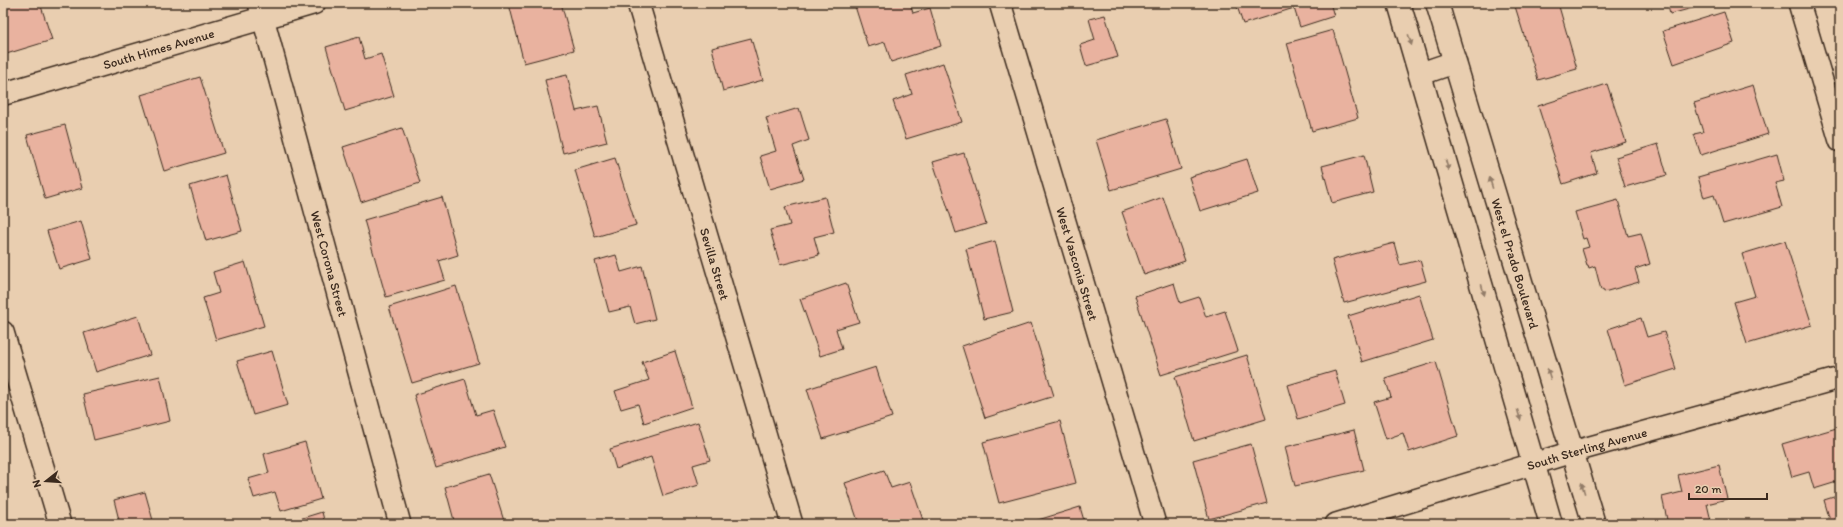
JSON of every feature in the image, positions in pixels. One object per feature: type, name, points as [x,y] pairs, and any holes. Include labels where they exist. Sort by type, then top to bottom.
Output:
[{"type":"street","name":"South Himes Avenue","points":[[3,94],[261,10],[314,3]]},
{"type":"street","name":"Sevilla Street","points":[[638,3],[792,524]]},
{"type":"street","name":"West Vasconia Street","points":[[1000,3],[1155,524]]},
{"type":"street","points":[[1399,3],[1551,524]]},
{"type":"street","name":"West el Prado Boulevard","points":[[1437,3],[1594,524]]},
{"type":"street","points":[[1800,3],[1840,140]]},
{"type":"street","name":"West Corona Street","points":[[261,10],[400,524]]},
{"type":"street","points":[[1420,74],[1455,62]]},
{"type":"street","points":[[3,332],[60,524]]},
{"type":"street","name":"South Sterling Avenue","points":[[1336,524],[1572,452],[1840,378]]},
{"type":"building","points":[[3,3],[40,3],[52,40],[3,55]]},
{"type":"building","points":[[561,3],[574,50],[524,63],[509,4]]},
{"type":"building","points":[[706,3],[725,3],[707,7]]},
{"type":"building","points":[[854,3],[910,3],[913,13],[930,8],[941,46],[891,62],[885,42],[868,47]]},
{"type":"building","points":[[1236,3],[1330,3],[1334,16],[1300,27],[1294,8],[1243,24]]},
{"type":"building","points":[[1514,3],[1558,3],[1577,69],[1538,80]]},
{"type":"building","points":[[1667,3],[1712,3],[1670,14]]},
{"type":"building","points":[[1724,12],[1734,43],[1674,64],[1663,31]]},
{"type":"building","points":[[1105,15],[1118,57],[1086,66],[1080,45],[1095,40],[1089,19]]},
{"type":"building","points":[[1333,30],[1358,118],[1312,131],[1287,43]]},
{"type":"building","points":[[359,37],[365,59],[381,54],[394,96],[345,111],[326,47]]},
{"type":"building","points":[[751,38],[763,80],[723,91],[712,48]]},
{"type":"building","points":[[943,63],[962,122],[906,139],[893,101],[912,94],[906,75]]},
{"type":"building","points":[[567,75],[576,111],[598,106],[607,142],[563,153],[545,80]]},
{"type":"building","points":[[200,77],[224,153],[164,171],[141,95]]},
{"type":"building","points":[[1607,84],[1626,142],[1591,153],[1597,173],[1563,184],[1538,106]]},
{"type":"building","points":[[1753,85],[1768,134],[1701,155],[1694,134],[1703,132],[1694,103]]},
{"type":"building","points":[[799,108],[809,140],[793,146],[804,179],[770,189],[760,156],[776,151],[766,118]]},
{"type":"building","points":[[1166,119],[1181,169],[1111,190],[1096,140]]},
{"type":"building","points":[[65,125],[82,188],[45,199],[27,135]]},
{"type":"building","points":[[402,128],[420,183],[361,202],[343,147]]},
{"type":"building","points":[[1658,144],[1667,175],[1625,187],[1616,157]]},
{"type":"building","points":[[964,153],[986,224],[956,233],[933,162]]},
{"type":"building","points":[[1777,154],[1784,181],[1775,183],[1782,207],[1723,224],[1714,195],[1704,198],[1698,177]]},
{"type":"building","points":[[1364,155],[1373,192],[1332,203],[1322,166]]},
{"type":"building","points":[[615,158],[636,225],[595,237],[575,170]]},
{"type":"building","points":[[1247,159],[1258,193],[1200,211],[1189,177]]},
{"type":"building","points":[[226,175],[242,231],[206,241],[190,186]]},
{"type":"building","points":[[442,197],[458,255],[439,261],[445,280],[386,297],[364,220]]},
{"type":"building","points":[[825,197],[834,232],[814,237],[819,255],[780,265],[770,230],[790,225],[785,207]]},
{"type":"building","points":[[1163,197],[1185,261],[1144,275],[1122,212]]},
{"type":"building","points":[[1618,200],[1628,236],[1641,233],[1650,264],[1635,269],[1639,282],[1604,292],[1603,289],[1601,290],[1595,266],[1589,268],[1587,265],[1582,249],[1589,247],[1586,238],[1583,239],[1575,212]]},
{"type":"building","points":[[81,221],[92,259],[59,269],[47,231]]},
{"type":"building","points":[[995,241],[1013,312],[984,319],[966,249]]},
{"type":"building","points":[[1785,241],[1812,325],[1747,344],[1734,302],[1755,296],[1742,254]]},
{"type":"building","points":[[1394,243],[1400,265],[1420,260],[1426,281],[1344,303],[1332,260]]},
{"type":"building","points":[[616,255],[621,272],[642,266],[655,319],[635,324],[630,307],[609,312],[595,261]]},
{"type":"building","points":[[245,262],[264,326],[216,340],[203,298],[219,293],[213,272]]},
{"type":"building","points":[[846,283],[859,322],[836,329],[842,349],[820,356],[800,299]]},
{"type":"building","points":[[1174,283],[1180,303],[1199,297],[1206,317],[1225,311],[1238,351],[1161,375],[1135,296]]},
{"type":"building","points":[[456,286],[479,363],[412,383],[389,307]]},
{"type":"building","points":[[1419,294],[1433,340],[1362,362],[1348,316]]},
{"type":"building","points":[[138,316],[150,355],[96,372],[84,333]]},
{"type":"building","points":[[1641,318],[1647,337],[1664,332],[1676,369],[1625,385],[1608,329]]},
{"type":"building","points":[[1031,323],[1054,396],[985,418],[962,346]]},
{"type":"building","points":[[272,351],[288,405],[253,415],[237,361]]},
{"type":"building","points":[[675,351],[692,407],[644,423],[638,404],[621,409],[615,391],[649,380],[642,362]]},
{"type":"building","points":[[1247,355],[1266,419],[1194,441],[1175,377]]},
{"type":"building","points":[[1436,362],[1458,436],[1409,452],[1403,433],[1386,439],[1374,402],[1391,397],[1385,378]]},
{"type":"building","points":[[876,367],[892,417],[823,439],[807,389]]},
{"type":"building","points":[[1335,371],[1345,405],[1298,419],[1288,385]]},
{"type":"building","points":[[160,376],[170,421],[94,440],[83,394]]},
{"type":"building","points":[[465,379],[476,415],[493,410],[505,447],[436,468],[414,395]]},
{"type":"building","points":[[1060,421],[1076,483],[999,503],[983,442]]},
{"type":"building","points":[[698,422],[710,460],[693,465],[699,485],[663,496],[651,457],[616,469],[610,449]]},
{"type":"building","points":[[1840,427],[1840,481],[1814,489],[1809,472],[1792,477],[1782,444]]},
{"type":"building","points":[[1354,430],[1364,470],[1295,486],[1285,447]]},
{"type":"building","points":[[305,442],[321,499],[281,511],[275,492],[254,498],[248,479],[269,473],[264,454]]},
{"type":"building","points":[[1251,444],[1267,503],[1209,519],[1193,460]]},
{"type":"building","points":[[1719,465],[1727,499],[1707,504],[1711,521],[1699,524],[1668,524],[1662,497],[1682,492],[1678,475]]},
{"type":"building","points":[[884,470],[891,488],[910,482],[923,520],[911,524],[859,524],[845,483]]},
{"type":"building","points":[[489,474],[505,524],[455,524],[445,487]]},
{"type":"building","points":[[145,492],[154,524],[120,524],[114,500]]},
{"type":"building","points":[[1840,495],[1840,524],[1831,524],[1824,500]]},
{"type":"building","points":[[1080,507],[1085,524],[1025,524]]},
{"type":"building","points":[[322,512],[325,524],[283,524]]}]
